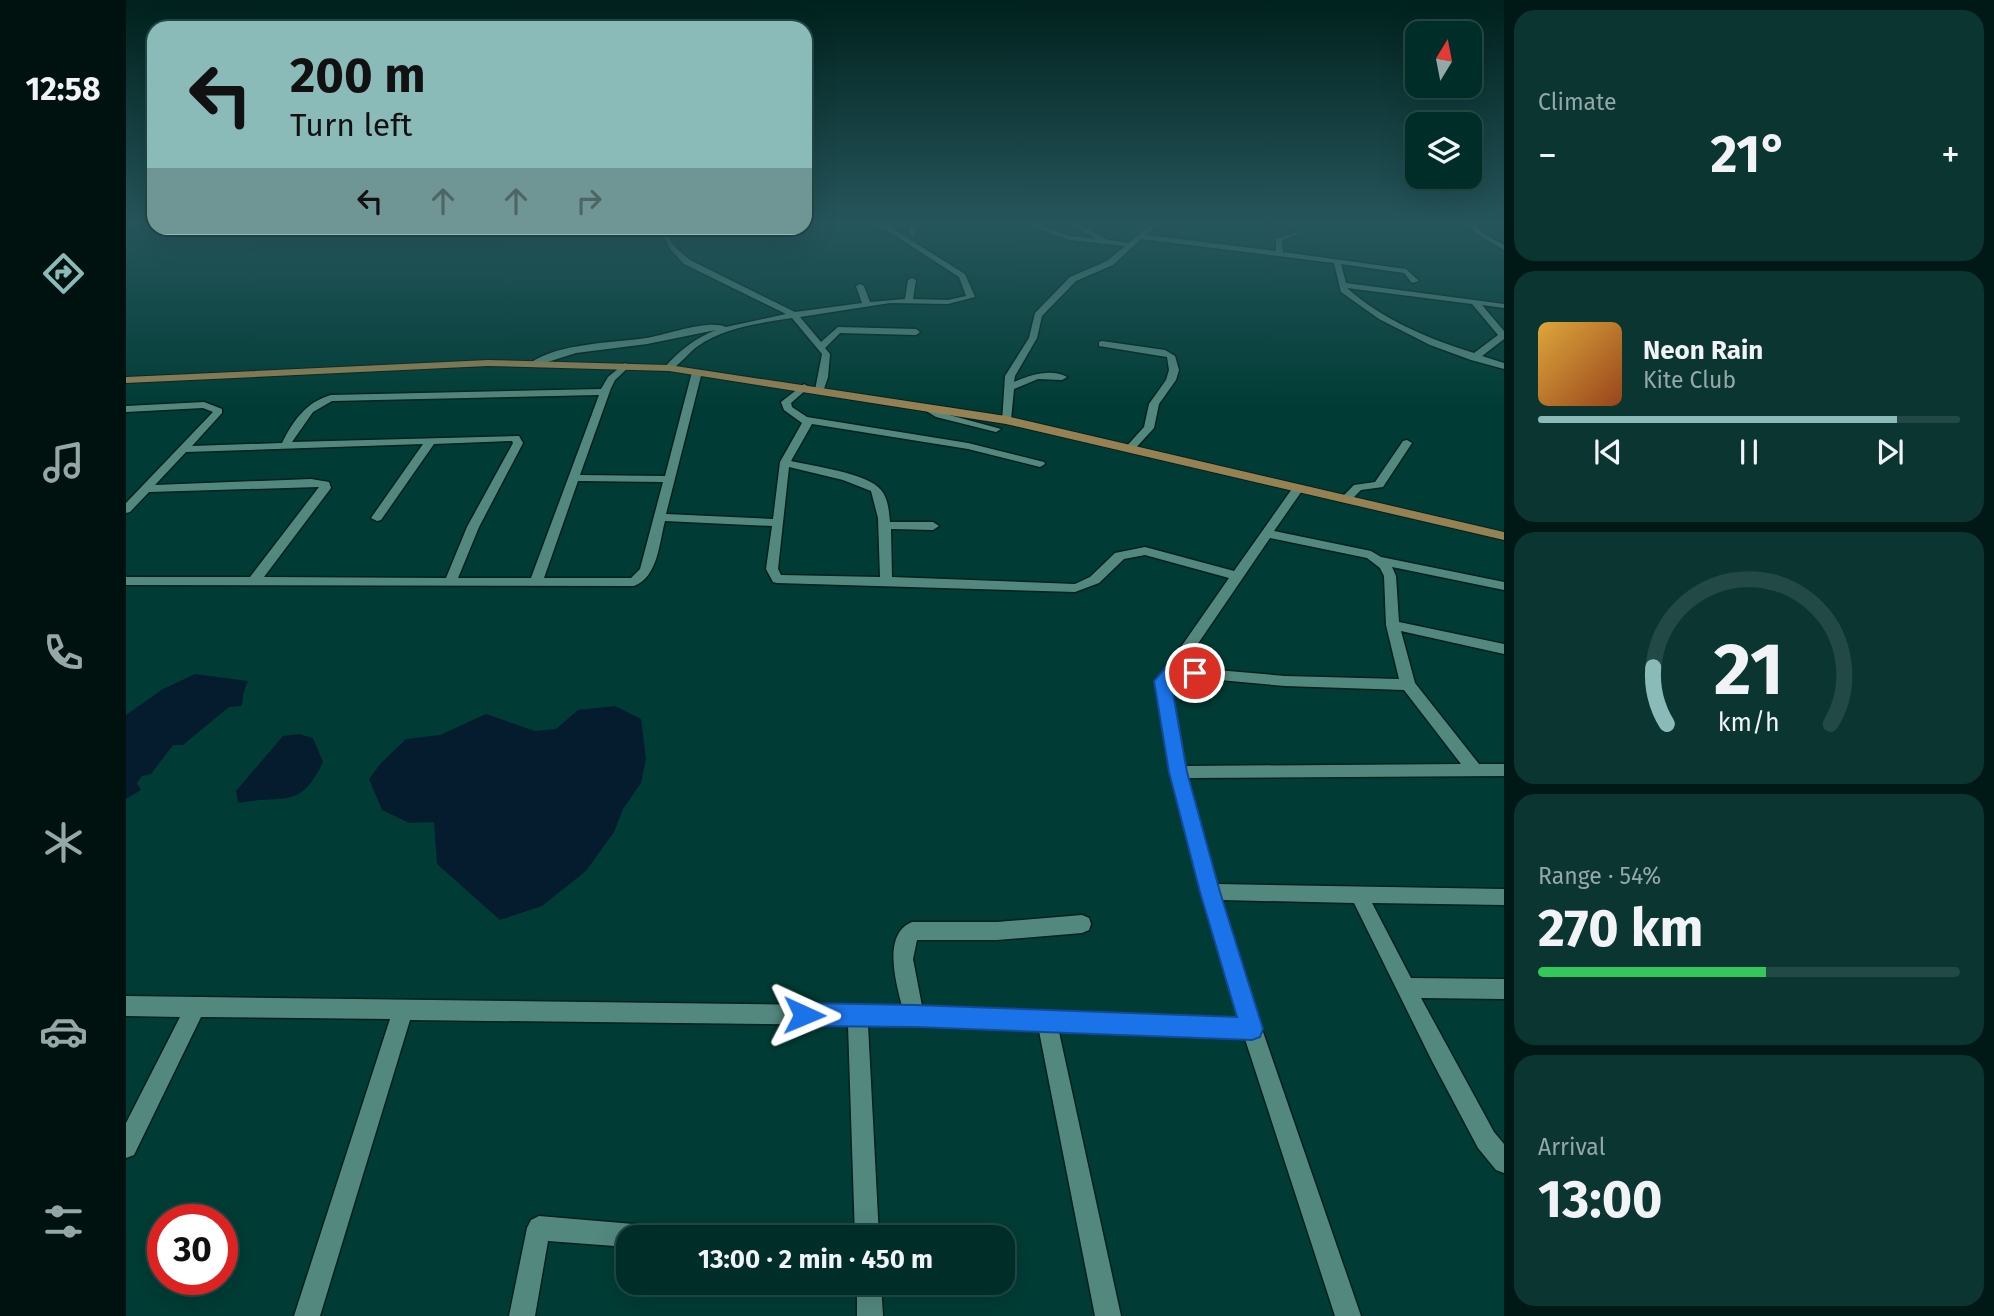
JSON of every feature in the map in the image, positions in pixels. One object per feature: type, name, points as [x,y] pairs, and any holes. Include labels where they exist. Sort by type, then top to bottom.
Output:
[{"type":"main road","points":[[126,380],[488,363],[670,368],[926,407],[1129,449],[1504,536]]},
{"type":"street","points":[[730,283],[794,315],[822,346],[826,357],[823,366],[825,378],[820,390]]},
{"type":"street","points":[[909,300],[911,283]]},
{"type":"street","points":[[535,363],[559,353],[596,345],[649,341],[696,328],[729,327],[867,304],[909,300],[948,302],[971,297],[965,283]]},
{"type":"street","points":[[1001,424],[1010,376],[1033,338],[1038,315],[1069,283]]},
{"type":"street","points":[[1342,285],[1504,306]]},
{"type":"street","points":[[1342,285],[1349,296],[1400,327],[1474,358],[1504,366]]},
{"type":"street","points":[[860,286],[867,304]]},
{"type":"street","points":[[1474,358],[1503,336],[1475,303]]},
{"type":"street","points":[[670,368],[689,346],[729,327]]},
{"type":"street","points":[[822,346],[838,330],[916,332]]},
{"type":"street","points":[[1102,344],[1165,353],[1171,356],[1174,365],[1171,380],[1154,404],[1149,428],[1129,449]]},
{"type":"street","points":[[536,582],[611,379],[625,366]]},
{"type":"street","points":[[126,581],[634,582],[646,571],[697,372]]},
{"type":"street","points":[[1009,387],[1037,376],[1062,377]]},
{"type":"street","points":[[804,387],[786,405],[806,420],[968,446],[1040,464]]},
{"type":"street","points":[[286,444],[293,430],[315,405],[331,398],[606,392]]},
{"type":"street","points":[[126,409],[204,405],[219,411],[126,510]]},
{"type":"street","points":[[806,420],[805,427],[785,463],[780,483],[782,496],[772,569],[777,579],[1075,588],[1088,586],[1117,555],[1135,551],[1145,551],[1237,576]]},
{"type":"street","points":[[182,449],[509,437],[518,440],[473,527],[450,582]]},
{"type":"street","points":[[377,519],[431,440]]},
{"type":"street","points":[[1346,499],[1358,486],[1378,485],[1406,443]]},
{"type":"street","points":[[785,463],[864,482],[877,490],[884,525],[886,581]]},
{"type":"street","points":[[575,478],[670,479]]},
{"type":"street","points":[[146,489],[311,482],[325,484],[325,488],[254,582]]},
{"type":"street","points":[[1297,488],[1163,681],[1178,772],[1210,892],[1252,1029],[1348,1316]]},
{"type":"street","points":[[660,517],[778,523]]},
{"type":"street","points":[[884,525],[933,526]]},
{"type":"street","points":[[1265,533],[1371,555],[1385,566],[1390,576],[1393,625],[1408,685],[1474,769]]},
{"type":"street","points":[[1377,560],[1504,586]]},
{"type":"street","points":[[1393,625],[1504,649]]},
{"type":"street","points":[[1172,671],[1284,681],[1408,685]]},
{"type":"street","points":[[1178,772],[1504,770]]},
{"type":"street","points":[[1210,892],[1504,897]]},
{"type":"street","points":[[1359,895],[1486,1140],[1504,1162]]},
{"type":"street","points":[[915,1016],[907,989],[903,947],[906,936],[912,931],[997,931],[1082,924]]},
{"type":"street","points":[[1406,988],[1504,989]]},
{"type":"street","points":[[126,1006],[915,1016],[1252,1029]]},
{"type":"street","points":[[126,1147],[195,1007]]},
{"type":"street","points":[[307,1316],[403,1009]]},
{"type":"street","points":[[858,1016],[867,1225]]},
{"type":"street","points":[[1047,1021],[1108,1316]]},
{"type":"street","points":[[522,1316],[539,1228],[616,1235]]},
{"type":"street","points":[[869,1295],[870,1316]]},
{"type":"water","points":[[195,674],[248,681],[242,706],[229,707],[183,745],[173,745],[151,774],[142,776],[137,783],[141,790],[126,799],[126,715],[163,689]]},
{"type":"water","points":[[615,706],[641,719],[646,759],[641,783],[623,809],[614,832],[586,871],[542,906],[500,920],[437,864],[434,822],[409,823],[382,810],[369,779],[406,739],[440,735],[486,714],[535,731],[556,729],[578,710]]},
{"type":"water","points":[[299,734],[313,738],[323,762],[306,788],[289,798],[238,803],[236,791],[283,736]]},
{"type":"route","points":[[804,1015],[915,1016],[1252,1029],[1210,892],[1178,772],[1163,681],[1172,671],[1195,673]]}]
